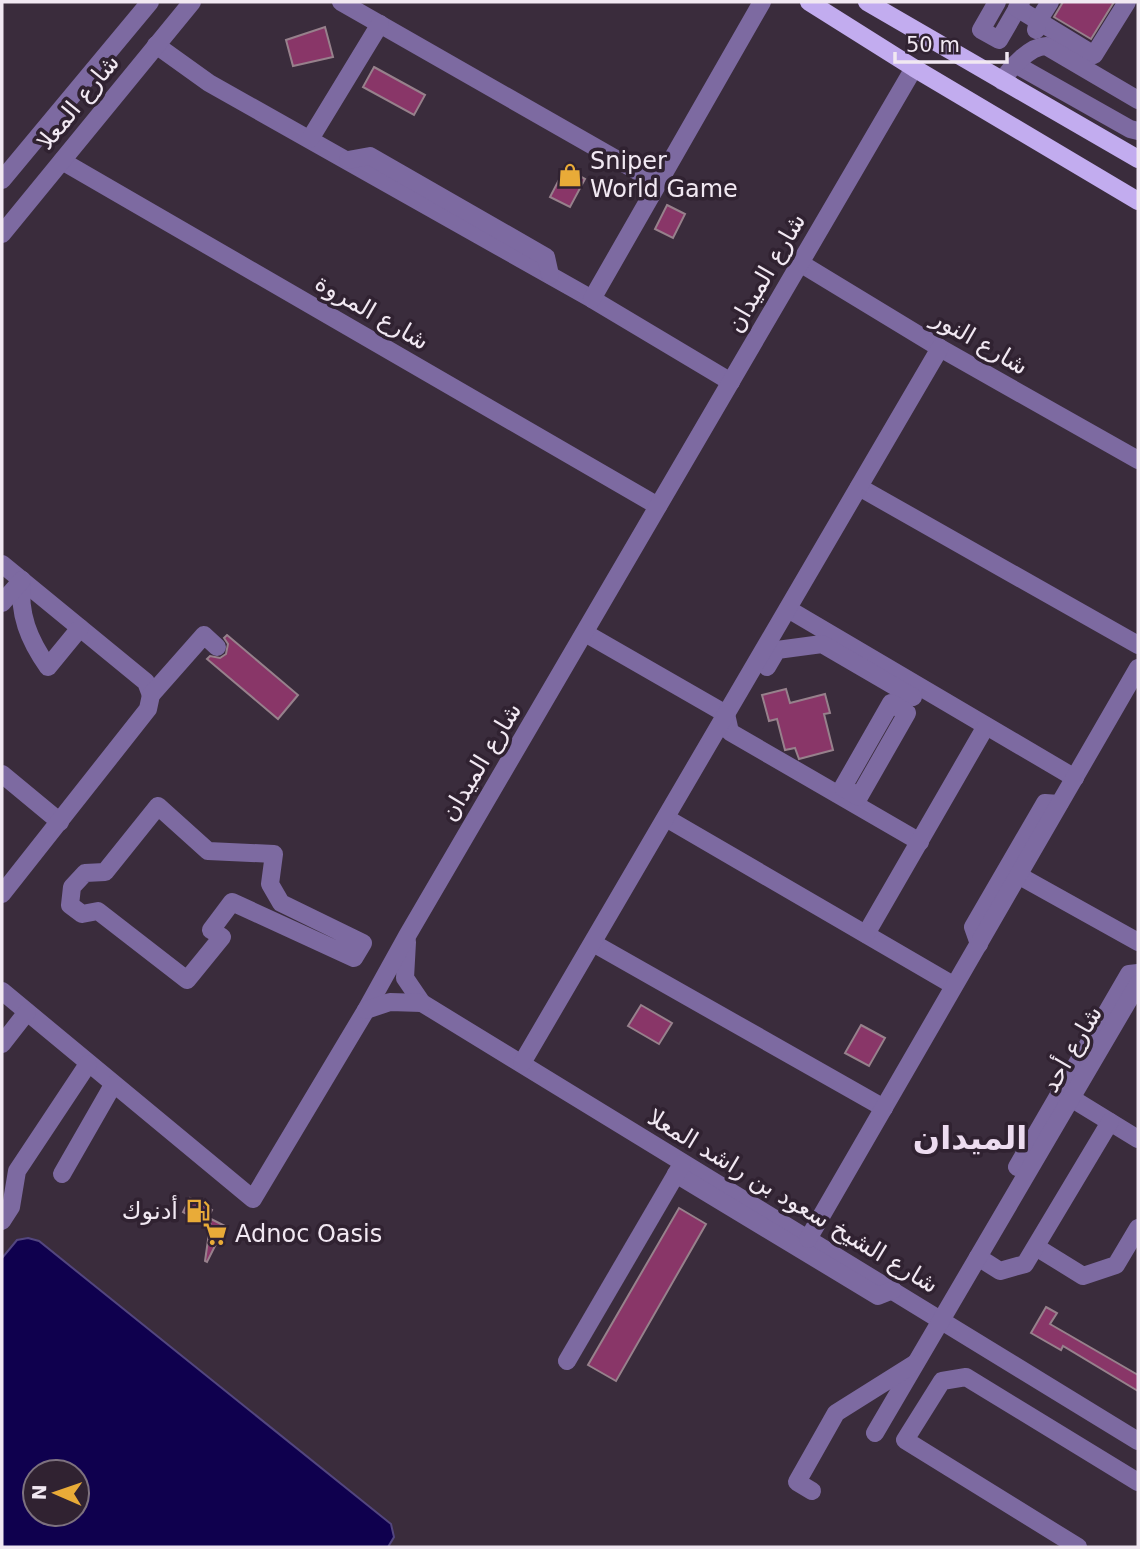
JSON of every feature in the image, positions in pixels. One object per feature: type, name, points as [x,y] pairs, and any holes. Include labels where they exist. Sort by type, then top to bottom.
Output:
[{"type":"main road","points":[[810,2],[914,68],[1138,201]]},
{"type":"main road","points":[[867,2],[1138,159]]},
{"type":"street","name":"شارع المعلا","points":[[2,180],[150,2]]},
{"type":"street","name":"شارع المعلا","points":[[2,234],[192,2]]},
{"type":"street","points":[[341,2],[658,183]]},
{"type":"street","points":[[592,299],[762,2]]},
{"type":"street","points":[[997,2],[981,30],[999,40],[1019,5],[1038,21],[1094,55],[1127,2]]},
{"type":"street","points":[[1050,2],[1038,21],[1022,68],[1138,131]]},
{"type":"street","points":[[310,139],[380,24]]},
{"type":"street","points":[[156,45],[209,83],[592,299],[731,382]]},
{"type":"street","points":[[1002,81],[1027,55],[1046,46],[1138,100]]},
{"type":"street","name":"شارع الميدان","points":[[2,991],[253,1199],[366,1010],[914,68]]},
{"type":"street","name":"شارع المروة","points":[[62,161],[659,506]]},
{"type":"street","name":"شارع النور","points":[[800,263],[940,348],[1138,460]]},
{"type":"street","points":[[728,723],[788,609],[940,348]]},
{"type":"street","points":[[859,486],[1138,645]]},
{"type":"street","points":[[2,564],[146,682],[150,695],[148,709],[2,894]]},
{"type":"street","points":[[2,603],[22,580]]},
{"type":"street","points":[[22,580],[20,598],[31,642],[48,667],[80,628]]},
{"type":"street","points":[[788,609],[912,698]]},
{"type":"street","points":[[585,634],[920,842]]},
{"type":"street","points":[[150,695],[204,635],[217,647]]},
{"type":"street","points":[[522,1063],[701,757],[728,723],[777,650],[822,644],[912,698],[986,726],[1075,778]]},
{"type":"street","points":[[808,1239],[1138,668]]},
{"type":"street","points":[[912,698],[907,713],[859,797],[843,787],[891,703],[912,698]]},
{"type":"street","points":[[866,934],[986,726]]},
{"type":"street","points":[[2,774],[60,822]]},
{"type":"street","points":[[979,944],[973,926],[1045,803],[1059,804]]},
{"type":"street","points":[[158,806],[208,851],[274,854],[270,884],[281,903],[363,943],[354,958],[232,902],[211,930],[222,937],[187,979],[97,911],[82,914],[70,905],[72,887],[85,873],[105,872],[158,806]]},
{"type":"street","points":[[666,818],[953,985]]},
{"type":"street","points":[[1018,874],[1138,942]]},
{"type":"street","name":"شارع الشيخ سعود بن راشد المعلا","points":[[407,936],[405,978],[422,1003],[522,1063],[679,1169],[808,1239],[1138,1441]]},
{"type":"street","points":[[593,943],[884,1108]]},
{"type":"street","points":[[959,1290],[955,1273],[1129,974],[1138,973]]},
{"type":"street","name":"شارع أحد","points":[[875,1433],[1138,984]]},
{"type":"street","points":[[366,1010],[390,1002],[422,1003]]},
{"type":"street","points":[[2,1044],[27,1012]]},
{"type":"street","points":[[2,1221],[11,1207],[17,1171],[88,1064]]},
{"type":"street","points":[[62,1174],[113,1085]]},
{"type":"street","points":[[1071,1098],[1138,1139]]},
{"type":"street","points":[[978,1258],[1000,1271],[1025,1264],[1110,1122]]},
{"type":"street","points":[[567,1361],[679,1169],[878,1296],[893,1290]]},
{"type":"street","points":[[1036,1247],[1083,1276],[1115,1265],[1138,1228]]},
{"type":"street","points":[[812,1491],[797,1482],[836,1413],[916,1363]]},
{"type":"street","points":[[1077,1547],[905,1440],[942,1381],[965,1377],[1138,1482]]},
{"type":"shaded area","points":[[28,1238],[39,1241],[391,1524],[394,1537],[388,1547],[2,1547],[2,1258],[17,1240]]},
{"type":"building","points":[[1063,2],[1114,2],[1091,39],[1054,17]]},
{"type":"building","points":[[325,27],[333,57],[293,66],[286,40]]},
{"type":"building","points":[[374,67],[425,95],[414,115],[363,87]]},
{"type":"building","points":[[565,168],[585,179],[570,207],[550,197]]},
{"type":"building","points":[[667,205],[685,214],[673,238],[655,229]]},
{"type":"building","points":[[227,635],[298,695],[278,719],[207,659],[210,656],[220,658],[226,654],[228,644],[224,638]]},
{"type":"building","points":[[786,689],[790,703],[825,694],[830,713],[824,714],[833,750],[799,759],[795,748],[785,750],[777,719],[769,721],[762,695]]},
{"type":"building","points":[[641,1005],[672,1023],[659,1044],[628,1026]]},
{"type":"building","points":[[861,1025],[885,1038],[869,1066],[845,1053]]},
{"type":"building","name":"أدنوك","points":[[190,1198],[212,1210],[205,1224],[183,1212]]},
{"type":"building","points":[[679,1208],[706,1224],[616,1381],[588,1365]]},
{"type":"building","name":"Adnoc Oasis","points":[[211,1219],[225,1226],[207,1262],[205,1261]]},
{"type":"building","points":[[1046,1307],[1057,1313],[1050,1324],[1138,1375],[1138,1391],[1063,1346],[1061,1350],[1031,1333]]},
{"type":"place","name":"Sniper World Game","points":[[570,175]]},
{"type":"place","name":"أدنوك","points":[[198,1211]]},
{"type":"place","name":"Adnoc Oasis","points":[[215,1234]]},
{"type":"district","name":"الميدان","points":[[970,1138]]}]
